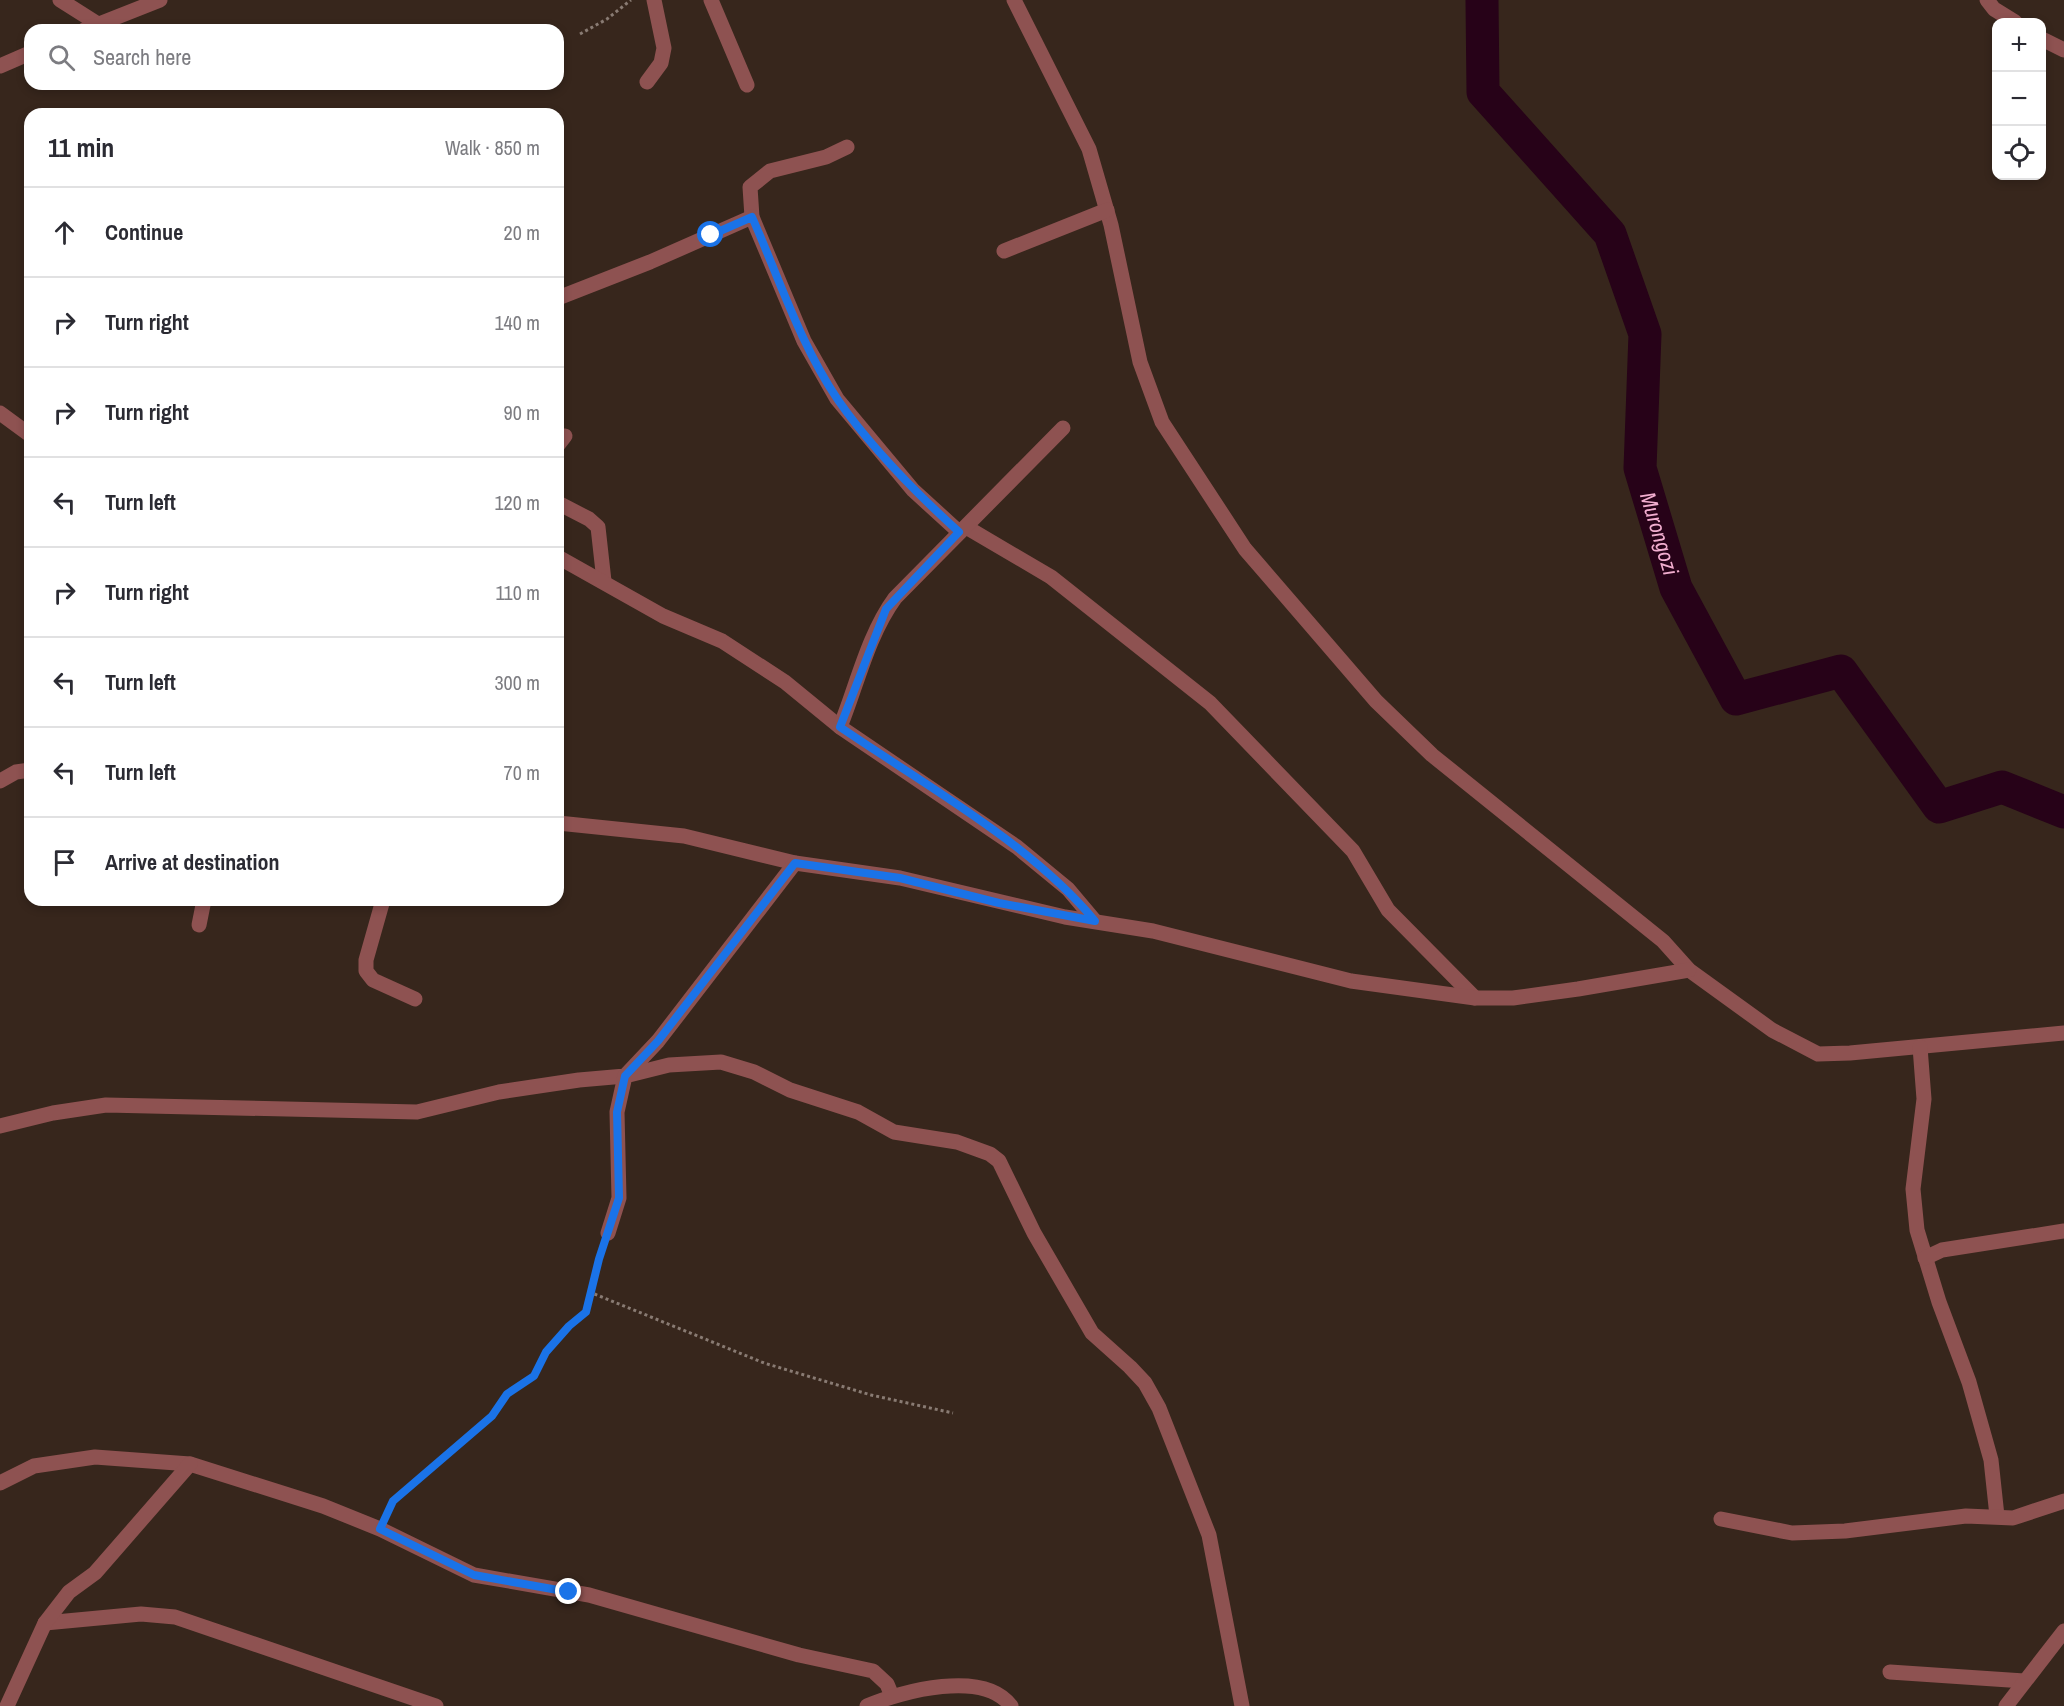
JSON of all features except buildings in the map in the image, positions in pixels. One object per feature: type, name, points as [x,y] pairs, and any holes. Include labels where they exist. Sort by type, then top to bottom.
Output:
[{"type":"street","points":[[60,0],[88,24]]},
{"type":"street","points":[[99,24],[160,0]]},
{"type":"street","points":[[647,82],[661,63],[664,48],[654,0]]},
{"type":"street","points":[[711,0],[747,85]]},
{"type":"street","points":[[1014,0],[1089,149],[1107,210],[1140,362],[1161,422],[1245,549],[1376,700],[1432,755],[1663,941],[1689,970],[1772,1030],[1818,1054],[2064,1033]]},
{"type":"street","points":[[1987,0],[1994,9],[2009,18]]},
{"type":"street","points":[[2046,41],[2064,50]]},
{"type":"street","points":[[0,66],[24,56]]},
{"type":"street","points":[[847,147],[826,157],[770,171],[750,187],[752,217],[804,341],[837,399],[913,490],[962,529],[1051,577],[1210,703],[1353,851],[1388,910],[1474,998]]},
{"type":"street","points":[[1004,251],[1107,210]]},
{"type":"street","points":[[564,296],[650,262],[752,217]]},
{"type":"street","points":[[0,413],[24,431]]},
{"type":"street","points":[[840,727],[886,609],[1063,428]]},
{"type":"street","points":[[564,507],[598,527],[604,581]]},
{"type":"street","points":[[564,560],[663,616],[722,641],[784,682],[840,727],[1017,847],[1068,889],[1095,921]]},
{"type":"street","points":[[0,781],[16,772],[24,771]]},
{"type":"street","points":[[564,824],[684,836],[795,863],[900,878],[988,900],[1154,931],[1351,981],[1474,998],[1514,998],[1578,990],[1689,970]]},
{"type":"street","points":[[608,1233],[619,1198],[617,1112],[625,1076],[658,1041],[795,863]]},
{"type":"street","points":[[199,925],[203,906]]},
{"type":"street","points":[[381,906],[366,960],[366,971],[373,980],[415,999]]},
{"type":"street","points":[[1920,1047],[1924,1099],[1913,1189],[1917,1230],[1969,1382],[1991,1460],[1997,1516]]},
{"type":"street","points":[[0,1126],[53,1113],[106,1105],[417,1112],[499,1092],[579,1080],[625,1076],[669,1065],[721,1062],[754,1072],[790,1090],[850,1109],[894,1132],[957,1142],[990,1154],[999,1161],[1034,1233],[1092,1333],[1145,1383],[1159,1408],[1209,1535],[1242,1706]]},
{"type":"street","points":[[1925,1258],[1942,1250],[2064,1231]]},
{"type":"street","points":[[0,1483],[34,1466],[96,1457],[190,1464],[323,1506],[380,1529],[474,1575],[589,1595],[799,1655],[873,1671],[887,1684],[892,1696]]},
{"type":"street","points":[[11,1705],[45,1623],[69,1592],[95,1573],[190,1464]]},
{"type":"street","points":[[1721,1519],[1792,1533],[1845,1530],[1966,1516],[2013,1518],[2064,1501]]},
{"type":"street","points":[[45,1623],[141,1614],[174,1617],[436,1706]]},
{"type":"street","points":[[2006,1706],[2064,1631]]},
{"type":"street","points":[[1890,1672],[2024,1681]]},
{"type":"street","points":[[867,1706],[892,1696],[952,1686],[992,1691],[1011,1706]]},
{"type":"path","points":[[580,34],[607,19],[631,0]]},
{"type":"path","points":[[380,1529],[393,1501],[492,1416],[507,1394],[534,1376],[546,1352],[569,1326],[586,1312],[608,1233]]},
{"type":"path","points":[[592,1293],[764,1363],[871,1395],[953,1413]]},
{"type":"waterway","name":"Murongozi","points":[[1482,0],[1483,92],[1610,234],[1645,334],[1640,468],[1676,588],[1736,699],[1841,671],[1939,807],[2002,787],[2064,812]]},
{"type":"route","points":[[569,1592],[474,1575],[380,1529],[393,1501],[492,1416],[507,1394],[534,1376],[546,1352],[569,1326],[586,1312],[599,1259],[619,1198],[617,1112],[625,1076],[658,1041],[795,863],[900,878],[999,903],[1095,921],[1068,889],[1017,847],[840,727],[886,609],[959,532],[913,490],[837,399],[804,341],[752,217],[711,235]]}]
